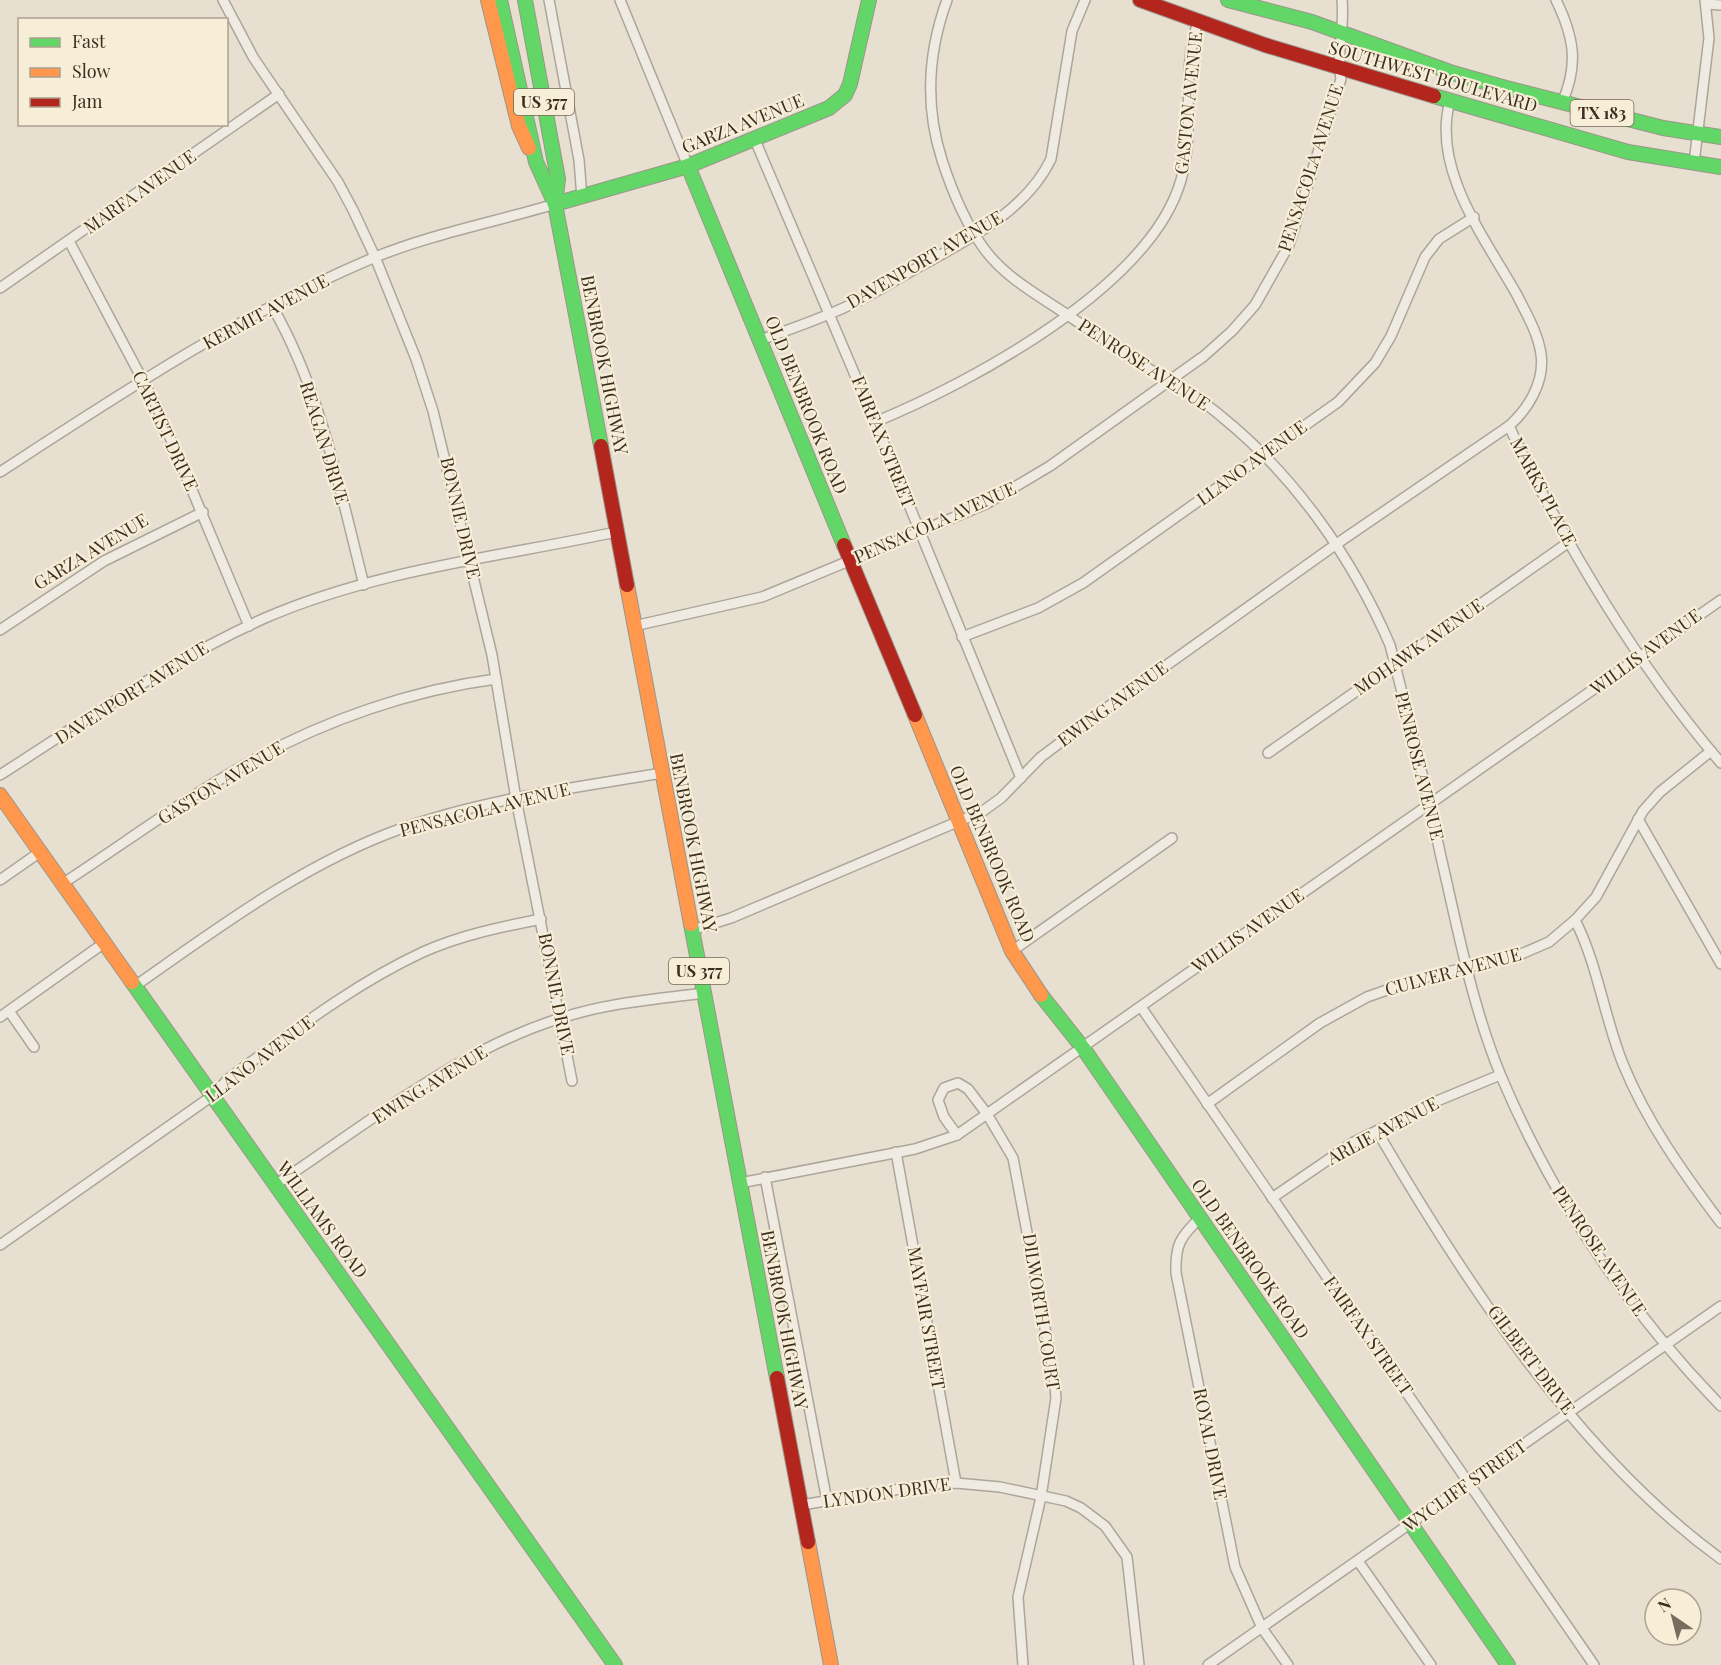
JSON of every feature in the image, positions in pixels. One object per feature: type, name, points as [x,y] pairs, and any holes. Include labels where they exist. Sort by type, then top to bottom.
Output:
[{"type":"street","name":"BONNIE DRIVE","points":[[223,0],[248,48],[338,182],[375,257],[433,411],[496,679],[516,799],[542,919],[572,1081]]},
{"type":"street","name":"BENBROOK HIGHWAY","points":[[488,0],[519,126],[555,204],[831,1665]]},
{"type":"street","name":"BENBROOK HIGHWAY","points":[[500,0],[536,162]]},
{"type":"street","name":"BENBROOK HIGHWAY","points":[[525,0],[558,179],[555,204]]},
{"type":"street","points":[[549,0],[579,160],[582,198]]},
{"type":"street","name":"OLD BENBROOK ROAD","points":[[620,0],[1012,951],[1040,994],[1083,1048],[1508,1665]]},
{"type":"street","name":"GARZA AVENUE","points":[[555,204],[688,166],[829,108],[845,95],[850,84],[869,0]]},
{"type":"street","name":"PENROSE AVENUE","points":[[947,0],[938,25],[931,66],[933,124],[952,193],[985,251],[1023,287],[1222,416],[1263,455],[1299,496],[1335,545],[1373,606],[1395,663],[1467,969],[1500,1075],[1555,1187],[1584,1234],[1666,1346],[1721,1406]]},
{"type":"street","name":"DAVENPORT AVENUE","points":[[760,340],[859,301],[975,234],[1014,207],[1043,175],[1051,159],[1072,31],[1085,0]]},
{"type":"street","name":"SOUTHWEST BOULEVARD","points":[[1140,0],[1198,22],[1339,68],[1562,134],[1637,153],[1721,167]]},
{"type":"street","name":"SOUTHWEST BOULEVARD","points":[[1228,0],[1312,22],[1453,72],[1562,103],[1721,137]]},
{"type":"street","points":[[1342,0],[1343,34]]},
{"type":"street","points":[[1556,0],[1570,29],[1573,44],[1562,103]]},
{"type":"street","points":[[1694,163],[1709,38],[1706,2],[1721,5]]},
{"type":"street","name":"GASTON AVENUE","points":[[875,422],[948,390],[995,364],[1067,315],[1132,260],[1162,221],[1181,181],[1187,149],[1188,74],[1198,22]]},
{"type":"street","name":"PENSACOLA AVENUE","points":[[634,627],[762,597],[1012,491],[1168,381],[1232,331],[1255,305],[1289,245],[1338,95],[1343,34]]},
{"type":"street","name":"MARFA AVENUE","points":[[0,288],[279,94]]},
{"type":"street","name":"MARKS PLACE","points":[[1450,101],[1445,139],[1451,172],[1461,197],[1525,311],[1541,354],[1541,368],[1530,402],[1509,426],[1546,504],[1641,657],[1721,763]]},
{"type":"street","name":"FAIRFAX STREET","points":[[755,140],[830,314],[1021,778]]},
{"type":"street","name":"KERMIT AVENUE","points":[[0,472],[142,379],[272,306],[375,257],[555,204]]},
{"type":"street","name":"LLANO AVENUE","points":[[962,637],[1030,611],[1083,583],[1338,402],[1375,363],[1391,336],[1425,257],[1439,238],[1474,217]]},
{"type":"street","name":"CARTIST DRIVE","points":[[69,241],[142,379],[203,512],[249,626]]},
{"type":"street","name":"REAGAN DRIVE","points":[[272,306],[284,327],[312,396],[364,585]]},
{"type":"street","name":"EWING AVENUE","points":[[692,930],[732,918],[983,811],[1041,757],[1101,712],[1335,545],[1509,426]]},
{"type":"street","name":"GARZA AVENUE","points":[[0,630],[104,561],[203,512]]},
{"type":"street","name":"DAVENPORT AVENUE","points":[[0,775],[179,661],[249,626],[364,585],[616,532]]},
{"type":"street","name":"MOHAWK AVENUE","points":[[1268,753],[1569,542]]},
{"type":"street","name":"WILLIS AVENUE","points":[[740,1183],[897,1152],[957,1135],[1429,802],[1721,600]]},
{"type":"street","name":"GASTON AVENUE","points":[[62,884],[226,776],[291,740],[417,695],[462,684],[496,679]]},
{"type":"street","name":"CULVER AVENUE","points":[[1207,1104],[1345,1007],[1418,979],[1467,969],[1534,949],[1549,942],[1575,920],[1596,897],[1638,819],[1660,792],[1711,751]]},
{"type":"street","name":"PENSACOLA AVENUE","points":[[135,986],[254,903],[343,855],[399,829],[516,799],[662,773]]},
{"type":"street","name":"WILLIAMS ROAD","points":[[0,795],[615,1665]]},
{"type":"street","points":[[1638,819],[1721,964]]},
{"type":"street","points":[[1012,951],[1173,838]]},
{"type":"street","points":[[0,880],[40,852]]},
{"type":"street","name":"LLANO AVENUE","points":[[0,1245],[212,1096],[228,1079],[350,992],[424,951],[478,932],[542,919]]},
{"type":"street","points":[[1575,920],[1592,962],[1624,1066],[1669,1150],[1721,1223]]},
{"type":"street","points":[[0,1017],[104,943]]},
{"type":"street","name":"EWING AVENUE","points":[[275,1185],[475,1053],[561,1018],[623,1003],[704,993]]},
{"type":"street","name":"FAIRFAX STREET","points":[[1141,1007],[1594,1665]]},
{"type":"street","points":[[9,1011],[34,1047]]},
{"type":"street","name":"ARLIE AVENUE","points":[[1272,1198],[1354,1142],[1437,1101],[1500,1075]]},
{"type":"street","name":"DILWORTH COURT","points":[[957,1135],[944,1117],[938,1100],[939,1094],[949,1084],[962,1084],[987,1114],[1006,1141],[1018,1174],[1054,1376],[1056,1398],[1041,1497],[1018,1597],[1023,1665]]},
{"type":"street","name":"GILBERT DRIVE","points":[[1377,1131],[1404,1177],[1497,1317],[1569,1412],[1653,1504],[1721,1559]]},
{"type":"street","name":"MAYFAIR STREET","points":[[897,1152],[956,1483]]},
{"type":"street","points":[[765,1177],[827,1501]]},
{"type":"street","name":"ROYAL DRIVE","points":[[1200,1218],[1179,1242],[1175,1252],[1176,1273],[1235,1567],[1262,1628],[1288,1665]]},
{"type":"street","name":"WYCLIFF STREET","points":[[1208,1665],[1470,1484],[1721,1306]]},
{"type":"street","name":"LYNDON DRIVE","points":[[801,1505],[932,1484],[956,1483],[982,1484],[1066,1501],[1095,1516],[1127,1557],[1139,1665]]},
{"type":"street","points":[[1358,1561],[1431,1665]]},
{"type":"traffic: fast","points":[[500,0],[536,162],[555,204],[601,446]]},
{"type":"traffic: fast","points":[[525,0],[558,179],[555,204]]},
{"type":"traffic: fast","points":[[555,204],[688,166],[829,108],[845,95],[850,84],[869,0]]},
{"type":"traffic: fast","points":[[1228,0],[1312,22],[1453,73],[1506,88],[1663,128],[1721,137]]},
{"type":"traffic: fast","points":[[1434,96],[1628,152],[1721,167]]},
{"type":"traffic: fast","points":[[688,166],[844,545]]},
{"type":"traffic: fast","points":[[691,924],[777,1378]]},
{"type":"traffic: fast","points":[[132,982],[615,1665]]},
{"type":"traffic: fast","points":[[1041,995],[1083,1048],[1508,1665]]},
{"type":"traffic: slow","points":[[488,0],[519,126],[529,148]]},
{"type":"traffic: slow","points":[[627,585],[691,924]]},
{"type":"traffic: slow","points":[[915,715],[1012,951],[1041,995]]},
{"type":"traffic: slow","points":[[0,795],[132,982]]},
{"type":"traffic: slow","points":[[808,1542],[831,1665]]},
{"type":"traffic: jam","points":[[1140,0],[1265,45],[1434,96]]},
{"type":"traffic: jam","points":[[601,446],[627,585]]},
{"type":"traffic: jam","points":[[844,545],[915,715]]},
{"type":"traffic: jam","points":[[777,1378],[808,1542]]}]
